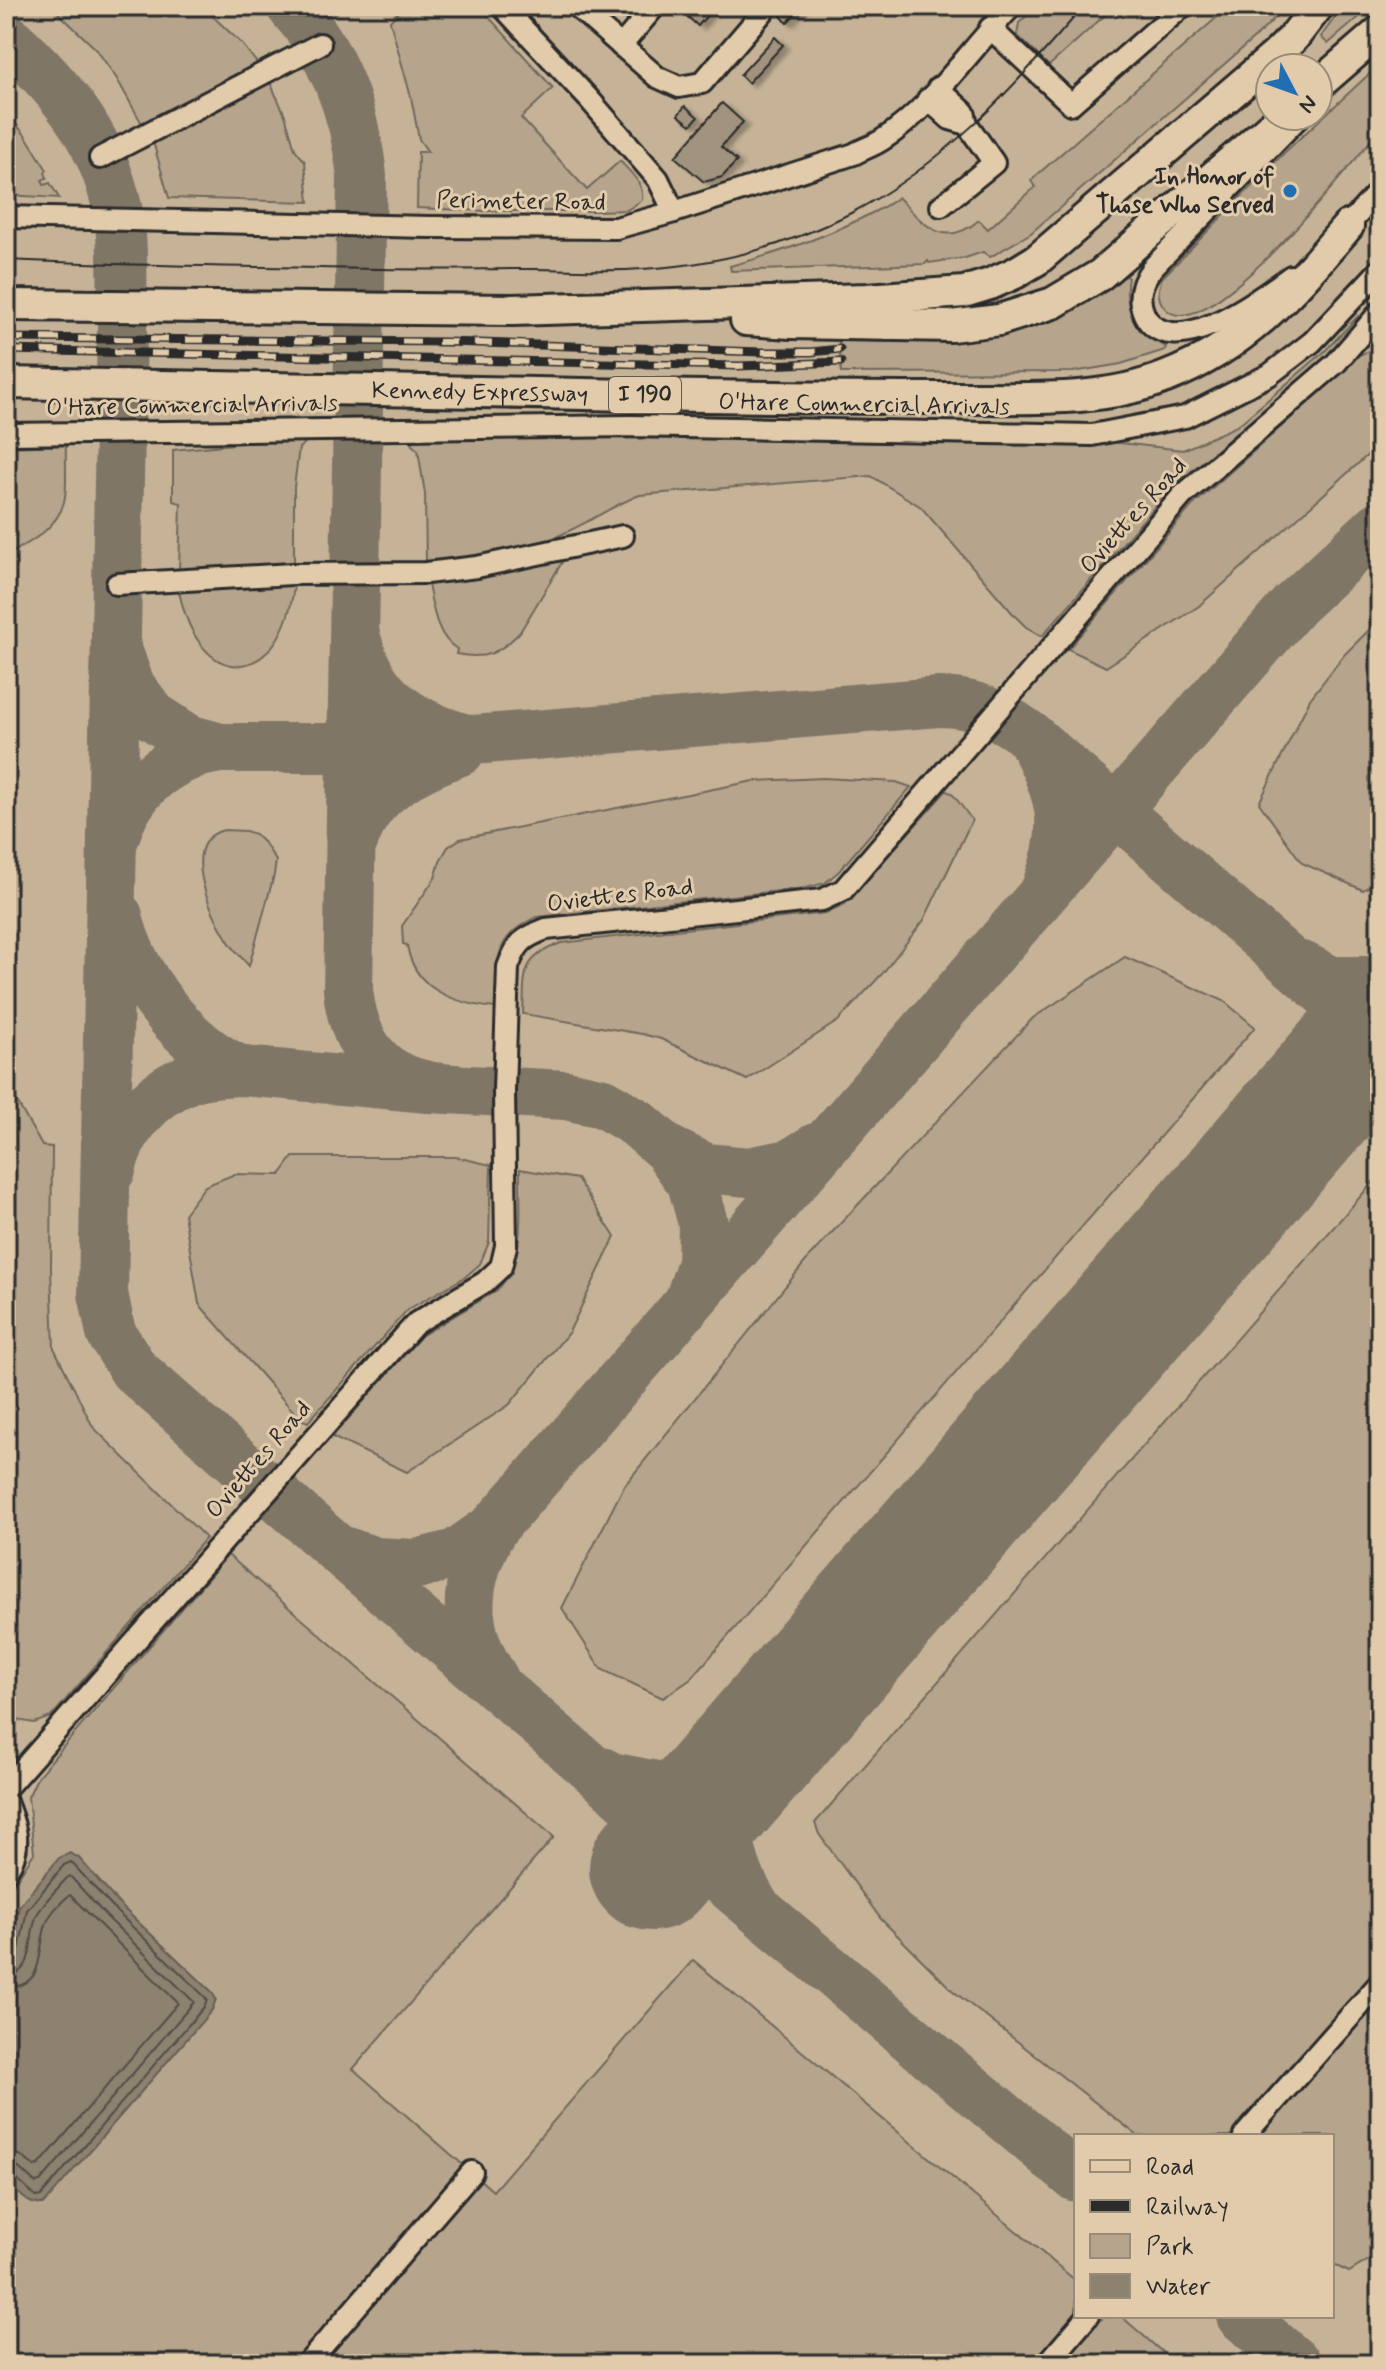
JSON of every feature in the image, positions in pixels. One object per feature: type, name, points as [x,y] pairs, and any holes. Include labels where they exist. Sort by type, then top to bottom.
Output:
[{"type":"highway","points":[[6,305],[604,309],[964,292],[1015,273],[1038,259],[1275,56],[1318,6]]},
{"type":"highway","points":[[1334,71],[1379,31]]},
{"type":"highway","points":[[604,309],[791,323],[951,326],[1027,313],[1053,303],[1100,275],[1265,132]]},
{"type":"highway","name":"Kennedy Expressway","points":[[6,383],[818,398],[1052,398],[1123,390],[1164,378],[1209,358],[1246,333],[1284,299],[1348,226]]},
{"type":"highway","points":[[6,402],[238,389]]},
{"type":"street","points":[[502,6],[658,179],[674,212]]},
{"type":"street","points":[[576,6],[657,77],[679,87],[702,83],[768,6]]},
{"type":"street","points":[[621,46],[655,6]]},
{"type":"street","name":"Perimeter Road","points":[[6,217],[616,228],[854,154],[880,142],[933,94],[1012,6]]},
{"type":"street","points":[[990,28],[1071,104],[1183,6]]},
{"type":"street","points":[[1334,80],[1379,31]]},
{"type":"street","points":[[100,158],[320,44]]},
{"type":"street","points":[[933,94],[950,119],[967,124],[994,163],[941,206]]},
{"type":"street","points":[[1284,132],[1145,278],[1140,290],[1144,313],[1155,327],[1174,335],[1212,325],[1283,282],[1348,226],[1380,190]]},
{"type":"street","points":[[1346,306],[1380,260]]},
{"type":"street","name":"O'Hare Commercial Arrivals","points":[[6,434],[631,426],[1092,435],[1185,417],[1269,375],[1312,342],[1380,270]]},
{"type":"street","name":"Oviettes Road","points":[[6,1788],[416,1323],[485,1282],[501,1267],[506,1246],[504,1090],[508,967],[515,948],[528,936],[546,929],[822,900],[843,890],[1182,496],[1336,363],[1380,312]]},
{"type":"street","points":[[117,584],[292,574],[426,573],[477,567],[623,536]]},
{"type":"street","points":[[6,1802],[17,1834],[17,1853],[6,1872]]},
{"type":"street","points":[[1246,2134],[1380,1983]]},
{"type":"street","points":[[307,2364],[472,2172]]},
{"type":"street","points":[[1047,2364],[1086,2318]]},
{"type":"shaded area","points":[[6,6],[1380,6],[1380,2364],[6,2364]]},
{"type":"green space","points":[[51,6],[202,6],[242,44],[260,67],[146,131],[96,49]]},
{"type":"green space","points":[[404,6],[479,6],[553,88],[521,118],[587,190],[620,161],[639,183],[642,200],[627,210],[417,208],[418,152],[428,152],[419,139],[390,21]]},
{"type":"green space","points":[[1037,6],[1115,6],[1049,66],[1017,35],[1019,23]]},
{"type":"green space","points":[[1230,6],[1286,6],[1260,33],[1031,233],[990,257],[983,252],[925,264],[731,271],[730,266],[796,246],[844,227],[885,207],[898,197],[934,230],[955,233],[979,220],[988,229],[1035,187],[1031,181],[1038,174]]},
{"type":"green space","points":[[1343,6],[1372,6],[1328,44],[1321,37]]},
{"type":"green space","points":[[1380,64],[1380,129],[1311,211],[1243,280],[1210,304],[1183,315],[1164,307],[1159,293],[1162,278],[1307,132],[1334,132],[1334,107]]},
{"type":"green space","points":[[269,80],[285,115],[295,149],[305,162],[309,202],[169,198],[152,138]]},
{"type":"green space","points":[[6,112],[26,136],[47,170],[47,178],[42,180],[44,185],[50,183],[59,198],[6,195]]},
{"type":"green space","points":[[1125,276],[1128,278],[1130,309],[1141,327],[1166,347],[1165,350],[1121,364],[1073,372],[841,373],[839,341],[918,342],[989,337],[1056,318]]},
{"type":"green space","points":[[1359,315],[1326,358],[1171,488],[1042,636],[1015,616],[921,507],[871,476],[640,495],[550,539],[488,554],[426,562],[425,494],[418,450],[412,445],[412,437],[1102,441],[1183,450],[1237,426],[1324,352]]},
{"type":"green space","points":[[1380,346],[1380,444],[1199,606],[1106,667],[1068,649],[1192,506],[1357,356]]},
{"type":"green space","points":[[305,437],[305,443],[299,448],[294,487],[294,564],[179,570],[181,503],[173,501],[173,450]]},
{"type":"green space","points":[[66,445],[66,489],[60,512],[49,528],[6,556],[6,447]]},
{"type":"green space","points":[[555,558],[564,559],[520,632],[512,640],[491,654],[456,654],[457,649],[440,629],[428,585],[491,575]]},
{"type":"green space","points":[[294,585],[287,619],[274,643],[258,659],[240,665],[222,662],[204,649],[190,625],[179,591]]},
{"type":"green space","points":[[1380,619],[1380,879],[1363,890],[1302,863],[1259,803],[1310,699],[1345,654]]},
{"type":"green space","points":[[824,778],[896,782],[911,787],[839,871],[825,883],[806,888],[537,917],[522,925],[504,943],[497,965],[495,1008],[438,992],[418,973],[407,945],[403,944],[402,926],[435,878],[448,847],[460,839],[754,781]]},
{"type":"green space","points":[[946,791],[952,793],[972,820],[924,920],[882,974],[838,1021],[747,1080],[661,1039],[523,1014],[525,978],[531,962],[547,949],[561,943],[826,913],[845,904]]},
{"type":"green space","points":[[224,830],[255,834],[276,861],[249,966],[219,925],[202,878],[200,862],[203,848],[210,837]]},
{"type":"green space","points":[[1125,957],[1224,1001],[1255,1027],[691,1679],[663,1698],[601,1669],[562,1608],[624,1486],[810,1256],[1033,1018]]},
{"type":"green space","points":[[6,1059],[15,1065],[8,1086],[42,1146],[52,1147],[54,1348],[93,1427],[206,1538],[51,1717],[34,1723],[6,1718]]},
{"type":"green space","points":[[293,1157],[456,1157],[491,1165],[489,1242],[480,1264],[465,1277],[407,1310],[308,1422],[300,1419],[199,1304],[184,1214],[205,1186],[235,1174],[280,1175]]},
{"type":"green space","points":[[520,1169],[577,1179],[615,1237],[569,1332],[509,1405],[407,1472],[332,1437],[421,1336],[496,1291],[506,1279],[513,1265],[520,1234]]},
{"type":"green space","points":[[1380,1174],[1380,2253],[1349,2272],[1334,2265],[1334,2134],[1135,2134],[953,1991],[881,1919],[819,1834],[815,1823]]},
{"type":"green space","points":[[228,1555],[554,1837],[353,2069],[493,2191],[693,1960],[1074,2279],[1076,2318],[1037,2364],[6,2364],[6,1896],[34,1853],[28,1797],[38,1776]]},
{"type":"green space","points":[[1103,2318],[1123,2318],[1176,2364],[1061,2364]]},
{"type":"water","points":[[70,1853],[79,1858],[119,1904],[216,1999],[212,2010],[45,2203],[34,2204],[6,2181],[6,1974],[19,1906],[59,1858]]},
{"type":"building","points":[[676,6],[715,6],[698,26]]},
{"type":"building","points":[[790,6],[802,6],[787,23],[781,16]]},
{"type":"building","points":[[775,37],[783,45],[748,83],[740,75]]},
{"type":"building","points":[[722,103],[743,122],[721,147],[737,161],[722,177],[704,182],[675,157]]},
{"type":"building","points":[[685,106],[698,117],[691,125],[678,115]]},
{"type":"taxiway","points":[[291,6],[319,44],[340,85],[354,129],[362,176],[348,990],[358,1032],[379,1063],[411,1081],[454,1089]]},
{"type":"taxiway","points":[[6,37],[47,77],[80,120],[105,168],[120,224],[122,329],[103,1293],[111,1333],[134,1370],[337,1549],[676,1841],[1074,2175]]},
{"type":"taxiway","points":[[494,1679],[475,1641],[470,1604],[476,1566],[493,1528],[1294,605],[1380,525]]},
{"type":"taxiway","points":[[357,641],[372,678],[395,705],[426,724],[463,738]]},
{"type":"taxiway","points":[[118,652],[130,686],[153,716],[188,739],[221,748],[353,748],[939,702],[976,707],[999,716],[1031,737],[1380,1040]]},
{"type":"taxiway","points":[[1035,745],[1052,782],[1060,814],[1058,848],[1047,886]]},
{"type":"taxiway","points":[[114,839],[130,804],[153,777],[184,758],[221,748]]},
{"type":"taxiway","points":[[351,845],[365,815],[383,793],[420,768],[460,751]]},
{"type":"taxiway","points":[[118,916],[135,962],[164,1007],[201,1046],[243,1071]]},
{"type":"taxiway","points":[[1302,966],[1331,981],[1380,981]]},
{"type":"taxiway","points":[[111,1170],[129,1127],[149,1104],[174,1086],[208,1074],[243,1071],[428,1088],[566,1095],[603,1103],[637,1123],[668,1150],[692,1183],[703,1223],[702,1263],[691,1296]]},
{"type":"taxiway","points":[[668,1150],[706,1168],[748,1172],[790,1164],[816,1148]]},
{"type":"taxiway","points":[[343,1551],[375,1562],[417,1564],[456,1554],[493,1528]]},
{"type":"taxiway","points":[[749,1758],[731,1794],[728,1826],[740,1879],[753,1903]]},
{"type":"taxiway","points":[[602,1772],[611,1777],[667,1788],[709,1778],[749,1758]]},
{"type":"taxiway","points":[[1243,2318],[1297,2364]]},
{"type":"runway","points":[[652,1868],[1380,1027]]},
{"type":"tram line","points":[[6,260],[240,267],[615,270],[669,267],[749,252],[826,225],[918,171],[1005,94],[1084,6]]},
{"type":"railway","points":[[6,338],[447,342],[762,352],[840,349]]},
{"type":"railway","points":[[6,350],[738,366],[841,362]]},
{"type":"place","name":"In Honor of Those Who Served","points":[[1290,191]]}]
